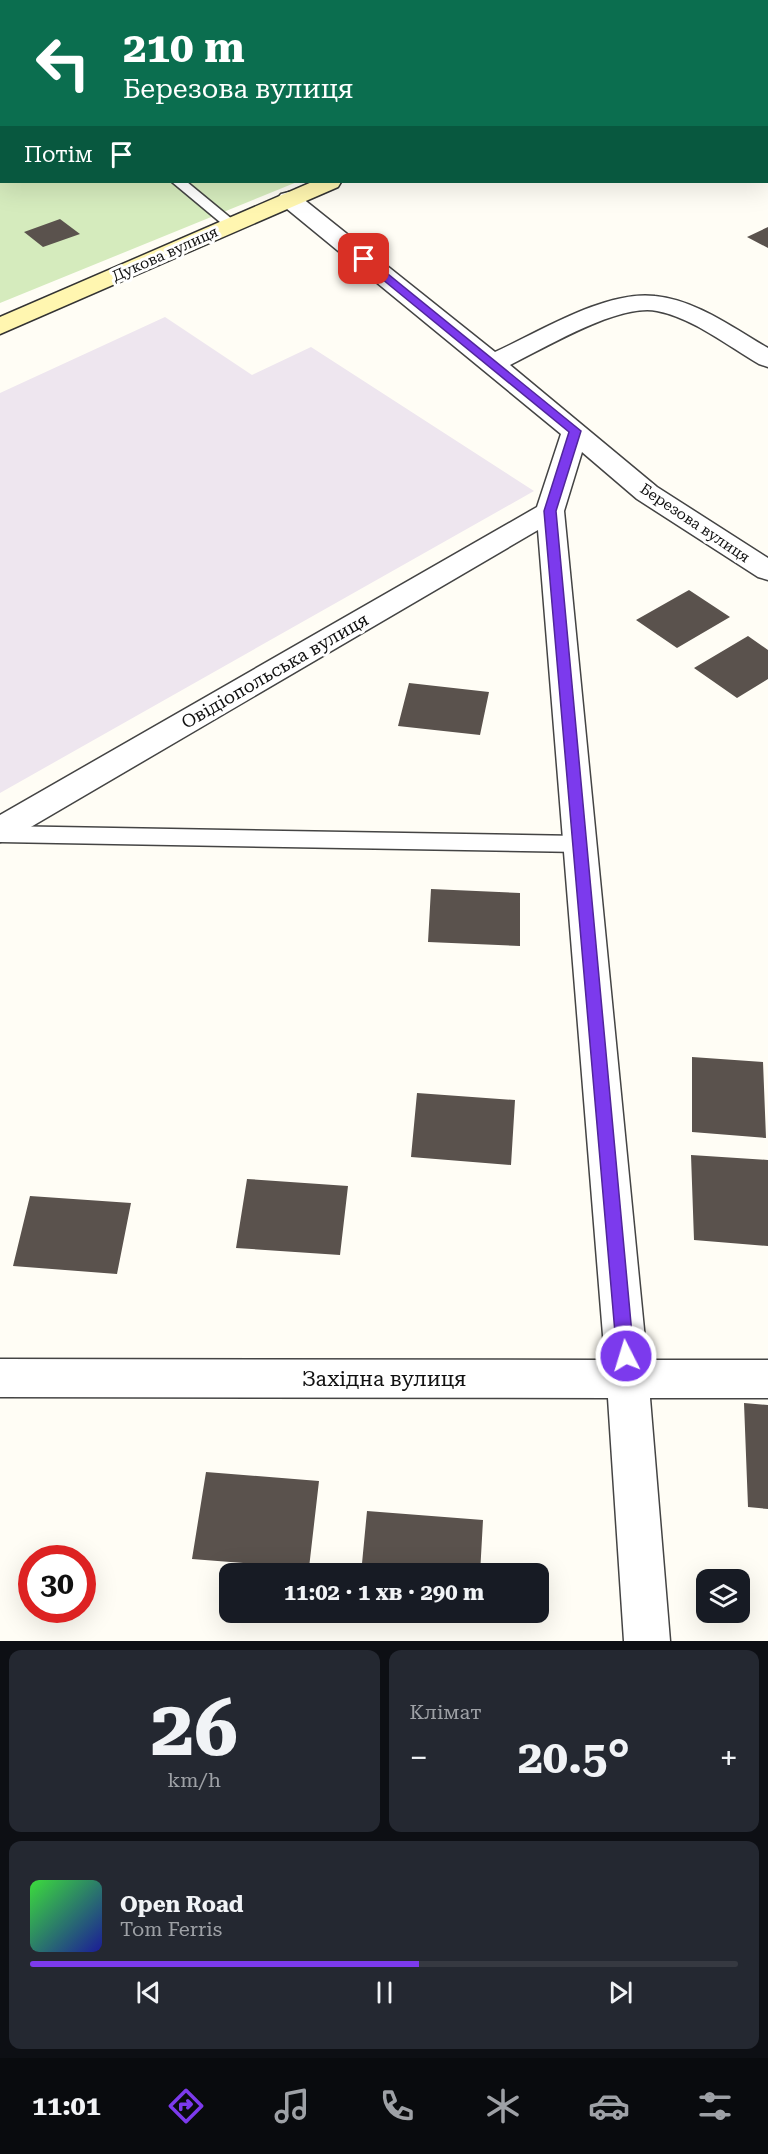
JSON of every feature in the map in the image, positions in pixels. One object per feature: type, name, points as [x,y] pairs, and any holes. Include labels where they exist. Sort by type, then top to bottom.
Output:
[{"type":"street","name":"Дукова вулиця","points":[[0,326],[328,183]]},
{"type":"street","name":"Березова вулиця","points":[[289,199],[494,363],[647,493],[768,571]]},
{"type":"street","points":[[494,363],[622,305],[655,303],[690,315],[768,358]]},
{"type":"street","points":[[743,345],[768,332]]},
{"type":"street","points":[[575,431],[550,511],[628,1380],[647,1641]]},
{"type":"street","name":"Овідіопольська вулиця","points":[[0,832],[550,511]]},
{"type":"street","name":"Західна вулиця","points":[[0,1378],[768,1379]]},
{"type":"lane","points":[[179,183],[231,225]]},
{"type":"lane","points":[[0,832],[580,844]]},
{"type":"shaded area","points":[[165,317],[252,375],[311,347],[534,491],[0,793],[0,393]]},
{"type":"green space","points":[[0,183],[295,183],[0,303]]},
{"type":"building","points":[[60,219],[80,234],[43,247],[24,232]]},
{"type":"building","points":[[768,227],[768,248],[747,237]]},
{"type":"building","points":[[689,590],[730,617],[677,648],[636,620]]},
{"type":"building","points":[[748,636],[768,650],[768,679],[737,698],[694,668]]},
{"type":"building","points":[[409,683],[489,692],[480,735],[398,726]]},
{"type":"building","points":[[431,889],[520,893],[520,946],[428,942]]},
{"type":"building","points":[[692,1057],[763,1062],[766,1138],[692,1132]]},
{"type":"building","points":[[417,1093],[515,1100],[511,1165],[411,1157]]},
{"type":"building","points":[[691,1155],[768,1160],[768,1246],[694,1240]]},
{"type":"building","points":[[247,1179],[348,1186],[340,1255],[236,1248]]},
{"type":"building","points":[[30,1196],[131,1203],[117,1274],[13,1266]]},
{"type":"building","points":[[744,1403],[768,1405],[768,1509],[748,1507]]},
{"type":"building","points":[[206,1472],[319,1481],[310,1563],[244,1563],[192,1559]]},
{"type":"building","points":[[367,1511],[483,1520],[481,1563],[362,1563]]},
{"type":"route","points":[[364,259],[575,431],[550,511],[626,1356]]}]
